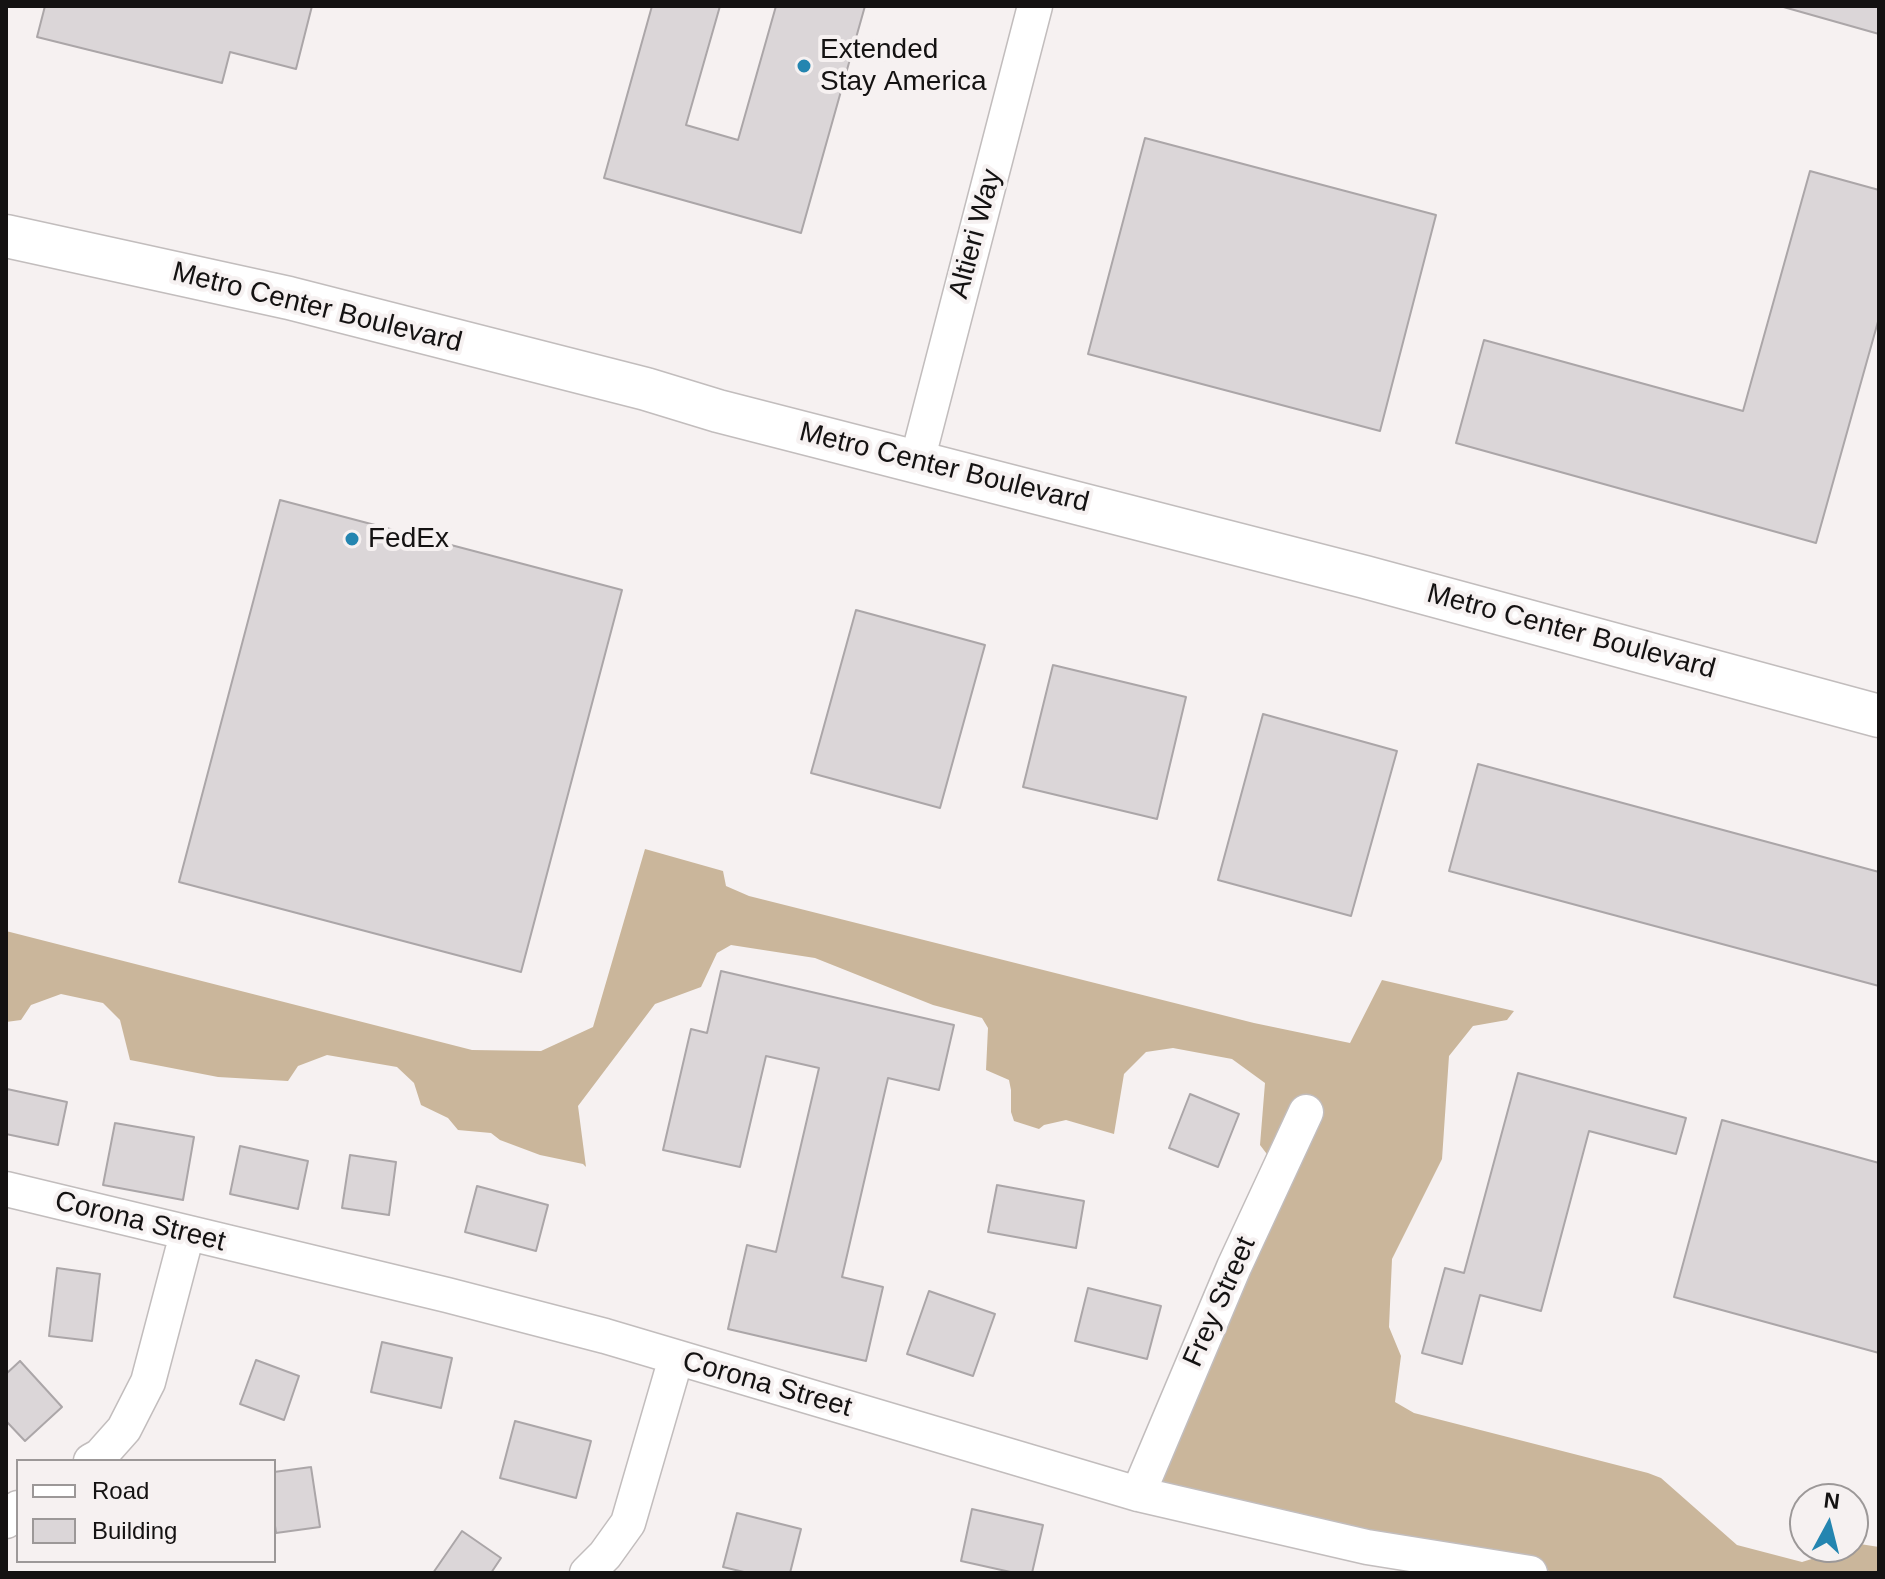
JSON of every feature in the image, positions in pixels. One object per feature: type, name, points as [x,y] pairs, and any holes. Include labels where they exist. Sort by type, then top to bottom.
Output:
[{"type":"street","name":"Altieri Way","points":[[917,461],[1035,6]]},
{"type":"street","name":"Metro Center Boulevard","points":[[6,236],[289,298],[1877,708]]},
{"type":"street","name":"Frey Street","points":[[1138,1494],[1234,1267],[1306,1112]]},
{"type":"street","name":"Corona Street","points":[[6,1189],[605,1336],[1362,1560],[1530,1573]]},
{"type":"street","points":[[98,1459],[124,1429],[148,1382],[187,1234]]},
{"type":"street","points":[[587,1573],[605,1555],[628,1523],[676,1358]]},
{"type":"shaded area","points":[[645,849],[723,871],[726,886],[749,896],[1254,1023],[1350,1043],[1382,980],[1514,1011],[1507,1020],[1473,1026],[1449,1056],[1442,1159],[1392,1259],[1389,1327],[1401,1356],[1395,1402],[1414,1413],[1661,1478],[1737,1545],[1789,1559],[1789,1563],[1869,1563],[1869,1545],[1879,1547],[1879,1573],[1560,1573],[1144,1492],[1276,1166],[1260,1145],[1265,1083],[1232,1059],[1173,1048],[1146,1052],[1124,1074],[1114,1134],[1066,1120],[1039,1129],[1014,1121],[1009,1080],[986,1070],[988,1028],[982,1018],[933,1005],[815,958],[731,945],[717,953],[701,987],[655,1004],[578,1106],[586,1167],[540,1155],[500,1140],[491,1133],[458,1130],[448,1118],[421,1105],[414,1083],[397,1067],[327,1055],[298,1066],[288,1081],[218,1077],[130,1060],[120,1020],[103,1003],[61,994],[31,1005],[21,1020],[6,1022],[6,931],[472,1050],[541,1051],[593,1027]]},
{"type":"building","points":[[45,6],[312,6],[296,69],[230,52],[222,83],[37,37]]},
{"type":"building","name":"Extended Stay America","points":[[652,6],[720,6],[686,125],[738,140],[776,6],[865,6],[801,233],[604,178]]},
{"type":"building","points":[[1780,6],[1879,6],[1879,34]]},
{"type":"building","points":[[1145,138],[1436,215],[1380,431],[1088,354]]},
{"type":"building","points":[[1810,171],[1879,190],[1879,318],[1816,543],[1456,443],[1484,340],[1743,411]]},
{"type":"building","points":[[280,500],[622,590],[521,972],[179,882]]},
{"type":"building","points":[[856,610],[985,645],[940,808],[811,773]]},
{"type":"building","points":[[1053,665],[1186,697],[1157,819],[1023,787]]},
{"type":"building","points":[[1263,714],[1397,751],[1351,916],[1218,880]]},
{"type":"building","points":[[1478,764],[1879,872],[1879,986],[1449,871]]},
{"type":"building","points":[[721,971],[954,1025],[939,1090],[888,1078],[842,1277],[883,1287],[866,1361],[728,1329],[747,1245],[776,1252],[819,1068],[766,1056],[740,1167],[663,1150],[691,1029],[707,1033]]},
{"type":"building","points":[[1518,1073],[1686,1118],[1676,1154],[1589,1131],[1541,1311],[1480,1295],[1462,1364],[1422,1353],[1445,1268],[1464,1273]]},
{"type":"building","points":[[7,1089],[67,1102],[58,1145],[6,1134]]},
{"type":"building","points":[[1190,1094],[1239,1114],[1218,1167],[1169,1148]]},
{"type":"building","points":[[1722,1120],[1879,1163],[1879,1353],[1674,1297]]},
{"type":"building","points":[[115,1123],[194,1137],[183,1200],[103,1185]]},
{"type":"building","points":[[240,1146],[308,1161],[298,1209],[230,1194]]},
{"type":"building","points":[[350,1155],[396,1162],[389,1215],[342,1208]]},
{"type":"building","points":[[997,1185],[1084,1201],[1076,1248],[988,1232]]},
{"type":"building","points":[[477,1186],[548,1205],[536,1251],[465,1232]]},
{"type":"building","points":[[57,1268],[100,1274],[92,1341],[49,1336]]},
{"type":"building","points":[[1088,1288],[1161,1306],[1147,1359],[1075,1341]]},
{"type":"building","points":[[929,1291],[995,1314],[973,1376],[907,1354]]},
{"type":"building","points":[[382,1342],[452,1358],[441,1408],[371,1392]]},
{"type":"building","points":[[256,1360],[299,1376],[284,1420],[240,1404]]},
{"type":"building","points":[[20,1361],[62,1407],[25,1441],[6,1421],[6,1374]]},
{"type":"building","points":[[515,1421],[591,1441],[576,1498],[500,1478]]},
{"type":"building","points":[[311,1467],[320,1527],[276,1533],[276,1472]]},
{"type":"building","points":[[972,1509],[1043,1525],[1032,1573],[1015,1573],[961,1561]]},
{"type":"building","points":[[737,1513],[801,1529],[790,1573],[748,1573],[723,1567]]},
{"type":"building","points":[[462,1531],[501,1558],[491,1573],[433,1573]]},
{"type":"place","name":"Extended Stay America","points":[[804,66]]},
{"type":"place","name":"FedEx","points":[[352,539]]}]
